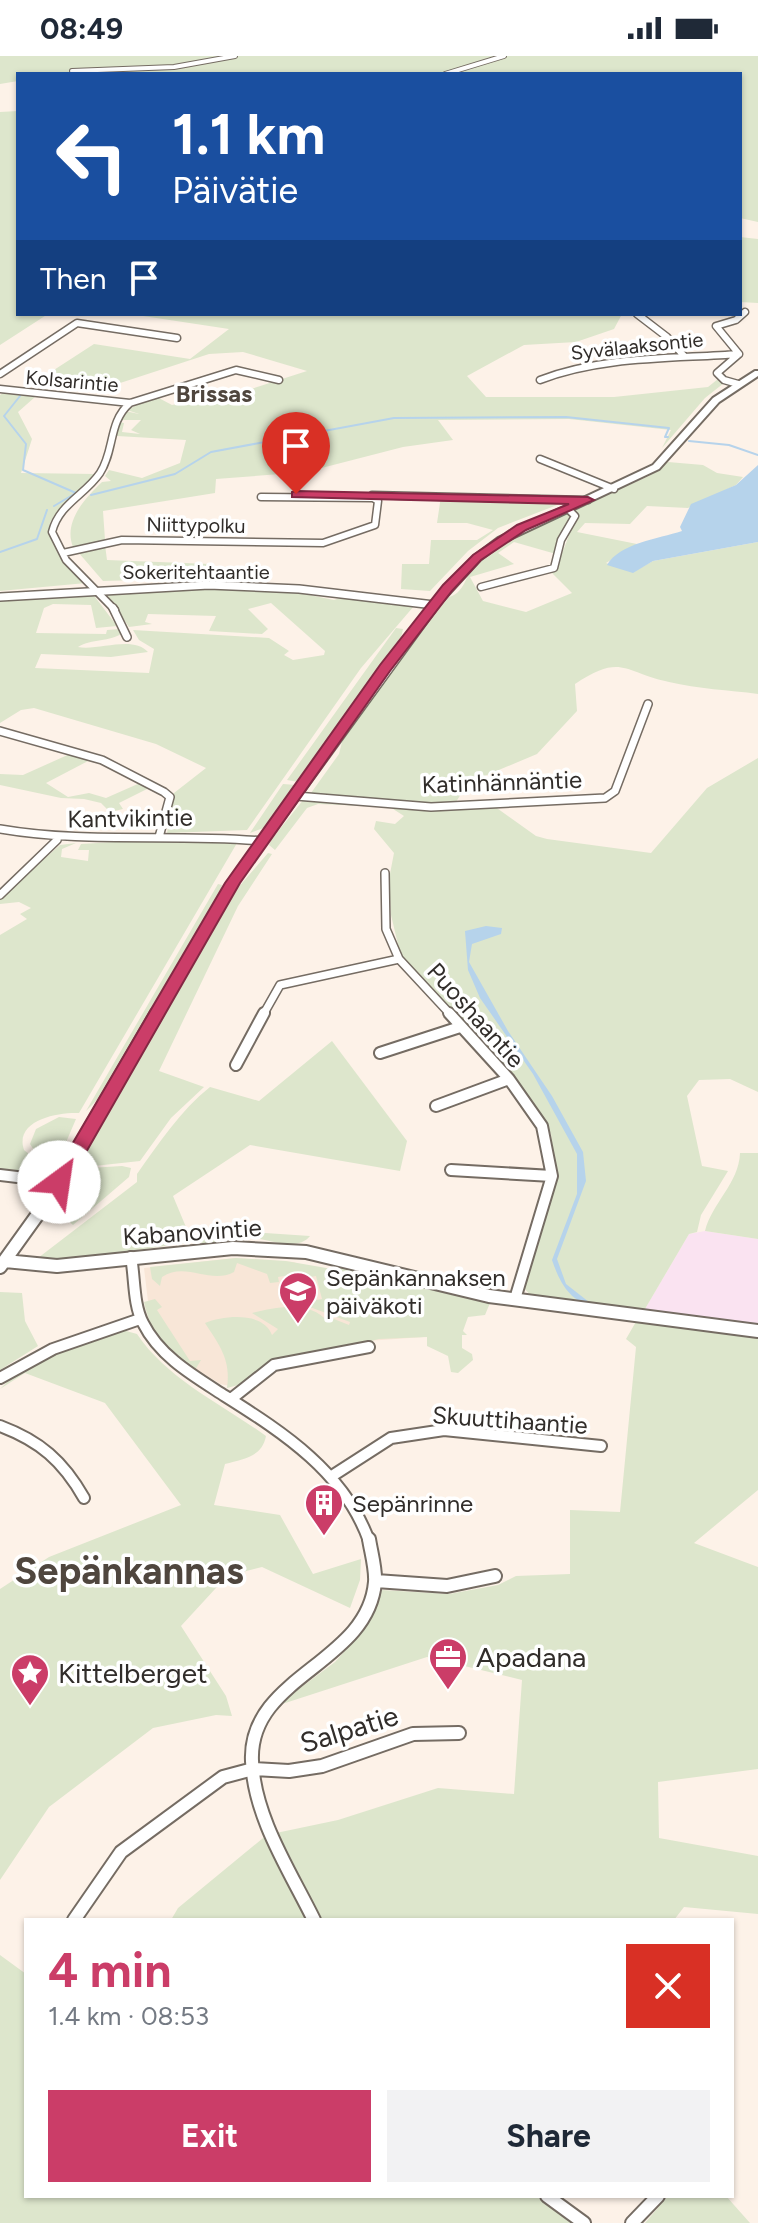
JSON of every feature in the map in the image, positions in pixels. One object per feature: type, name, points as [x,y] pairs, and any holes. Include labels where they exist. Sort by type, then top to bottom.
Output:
[{"type":"main road","points":[[434,605],[457,577],[490,548],[522,528],[614,489],[665,460],[707,409],[738,384],[758,373]]},
{"type":"street","points":[[72,71],[174,67],[235,56]]},
{"type":"street","points":[[452,72],[504,56]]},
{"type":"street","points":[[742,315],[745,312]]},
{"type":"street","points":[[640,316],[667,337],[684,356]]},
{"type":"street","points":[[738,384],[724,380],[717,373],[739,354],[716,326],[740,316]]},
{"type":"street","points":[[0,374],[77,323],[177,338]]},
{"type":"street","name":"Syvälaaksontie","points":[[540,380],[579,366],[739,354]]},
{"type":"street","name":"Kolsarintie","points":[[0,389],[130,403],[236,370],[279,380]]},
{"type":"street","points":[[127,637],[97,588],[63,553],[53,536],[55,519],[101,472],[108,457],[112,424],[130,403]]},
{"type":"street","points":[[540,459],[614,489]]},
{"type":"street","points":[[293,496],[588,500]]},
{"type":"street","name":"Niittypolku","points":[[63,553],[122,540],[323,543],[350,537],[375,525],[376,499],[261,497]]},
{"type":"street","points":[[481,587],[554,568],[561,540],[575,516],[567,508]]},
{"type":"street","name":"Sokeritehtaantie","points":[[0,597],[97,588],[243,586],[434,605]]},
{"type":"street","points":[[3,1264],[75,1155],[216,911],[385,668],[434,605]]},
{"type":"street","name":"Katinhännäntie","points":[[296,796],[431,807],[605,798],[615,791],[648,704]]},
{"type":"street","points":[[0,731],[102,760],[164,792],[170,797],[159,837]]},
{"type":"street","name":"Kantvikintie","points":[[0,829],[57,840],[212,836],[262,841]]},
{"type":"street","points":[[0,895],[57,840]]},
{"type":"street","points":[[385,873],[386,929],[399,959]]},
{"type":"street","name":"Puoshaantie","points":[[236,1065],[280,985],[399,959],[509,1079],[542,1126],[552,1176],[515,1299]]},
{"type":"street","points":[[380,1053],[460,1027]]},
{"type":"street","points":[[436,1106],[509,1079]]},
{"type":"street","points":[[451,1170],[552,1176]]},
{"type":"street","points":[[0,1175],[61,1178]]},
{"type":"street","name":"Kabanovintie","points":[[3,1264],[38,1267],[233,1248],[306,1252],[471,1292],[758,1331]]},
{"type":"street","points":[[131,1257],[140,1319],[159,1350],[184,1370],[231,1399],[332,1476],[357,1511],[369,1539],[376,1581],[356,1632],[331,1659],[275,1700],[253,1737],[253,1769],[275,1841],[313,1918]]},
{"type":"street","points":[[0,1378],[13,1368],[82,1336],[140,1319]]},
{"type":"street","points":[[231,1399],[274,1365],[369,1347]]},
{"type":"street","points":[[0,1426],[25,1434],[52,1451],[68,1468],[84,1498]]},
{"type":"street","name":"Skuuttihaantie","points":[[332,1476],[391,1438],[432,1432],[601,1446]]},
{"type":"street","points":[[376,1581],[447,1586],[495,1576]]},
{"type":"street","name":"Salpatie","points":[[253,1769],[289,1771],[322,1766],[413,1734],[459,1733]]},
{"type":"street","points":[[75,1918],[121,1852],[223,1777],[253,1769]]},
{"type":"street","points":[[550,2198],[584,2223]]},
{"type":"street","points":[[632,2223],[656,2198]]},
{"type":"shaded area","points":[[705,1231],[758,1239],[758,1328],[642,1314],[689,1234]]},
{"type":"shaded area","name":"Sepänkannaksen päiväkoti","points":[[235,1258],[294,1262],[438,1336],[353,1342],[279,1356],[230,1386],[220,1384],[189,1365],[150,1318],[144,1268]]},
{"type":"green space","points":[[0,56],[758,56],[758,222],[742,218],[742,72],[16,72],[16,81],[0,84]]},
{"type":"green space","points":[[16,111],[16,316],[45,316],[0,345],[0,112]]},
{"type":"green space","points":[[742,237],[758,239],[758,303],[742,302]]},
{"type":"green space","points":[[143,316],[621,316],[614,329],[576,342],[524,345],[467,376],[486,397],[614,397],[708,387],[718,379],[724,383],[705,398],[662,448],[671,430],[569,419],[438,420],[453,440],[403,447],[306,472],[216,479],[215,493],[103,511],[105,540],[73,547],[71,529],[77,511],[95,488],[102,482],[111,481],[105,476],[109,470],[142,478],[180,463],[186,440],[117,436],[118,422],[124,423],[122,432],[140,434],[131,430],[141,420],[119,420],[125,411],[139,414],[127,410],[155,396],[172,405],[248,390],[307,371],[243,352],[209,354],[114,385],[40,379],[94,344],[190,359],[229,329]]},
{"type":"green space","points":[[4,392],[35,397],[18,412],[32,439],[21,473],[96,474],[58,511],[49,526],[57,552],[86,583],[0,591],[0,395]]},
{"type":"green space","points":[[668,462],[703,465],[717,473],[743,477],[736,485],[688,508],[647,506],[630,524],[585,523],[577,532],[637,544],[606,563],[633,572],[653,561],[758,542],[758,694],[680,684],[622,668],[603,669],[575,684],[577,711],[537,754],[468,783],[454,805],[314,796],[311,793],[339,754],[344,734],[363,706],[446,598],[458,592],[476,563],[520,531],[546,519],[571,513],[573,518],[560,533],[556,554],[514,542],[498,553],[514,564],[470,577],[483,601],[526,612],[572,593],[551,572],[567,541],[576,508],[649,476]]},
{"type":"green space","points":[[441,496],[570,500],[498,528],[468,551],[430,591],[401,589],[402,564],[429,564],[431,540],[477,540],[493,530],[467,523],[437,523]]},
{"type":"green space","points":[[105,545],[107,560],[210,564],[207,578],[103,581],[78,552]]},
{"type":"green space","points":[[179,587],[290,591],[334,600],[343,597],[414,606],[361,668],[247,830],[167,833],[174,793],[206,768],[156,744],[34,708],[21,710],[0,723],[0,598],[92,593],[117,626],[96,628],[91,605],[53,604],[44,608],[36,633],[106,634],[107,630],[120,629],[124,632],[78,647],[125,644],[142,647],[148,652],[111,657],[41,654],[35,668],[149,673],[154,649],[139,640],[133,630],[269,638],[289,651],[284,655],[293,660],[324,655],[325,651],[271,603],[248,609],[268,629],[262,634],[209,631],[216,616],[148,614],[145,622],[152,624],[129,627],[107,595]]},
{"type":"green space","points":[[396,628],[403,629],[400,642],[298,782],[287,780]]},
{"type":"green space","points":[[72,753],[90,760],[46,783],[68,797],[89,793],[106,798],[140,783],[149,788],[119,803],[123,809],[110,812],[101,803],[0,785],[0,774],[23,775]]},
{"type":"green space","points":[[758,758],[758,1092],[730,1079],[699,1080],[687,1096],[702,1166],[728,1171],[701,1215],[697,1232],[689,1234],[642,1314],[532,1297],[523,1287],[556,1176],[551,1134],[510,1073],[401,957],[391,915],[389,879],[394,853],[374,829],[376,821],[395,824],[404,816],[390,807],[318,804],[307,808],[275,850],[269,845],[271,840],[304,799],[431,810],[494,806],[536,836],[651,853],[707,788]]},
{"type":"green space","points":[[283,784],[296,785],[266,827],[250,833]]},
{"type":"green space","points":[[162,839],[237,843],[79,1113],[50,1116],[25,1131],[24,1150],[39,1162],[56,1165],[50,1175],[0,1171],[0,935],[27,919],[20,914],[31,908],[19,902],[0,904],[0,898],[60,845],[76,843],[62,849],[61,857],[88,861],[89,850],[78,850],[81,844]]},
{"type":"green space","points":[[268,853],[272,854],[238,906],[159,1071],[204,1087],[171,1118],[140,1161],[94,1166],[77,1163],[236,890]]},
{"type":"green space","points":[[218,884],[222,885],[219,896],[106,1091],[86,1111]]},
{"type":"green space","points":[[332,1041],[407,1141],[400,1171],[250,1145],[173,1196],[191,1239],[186,1243],[67,1260],[38,1258],[137,1182],[137,1174],[170,1128],[210,1087],[259,1101]]},
{"type":"green space","points":[[59,1117],[76,1119],[58,1161],[37,1155],[30,1144],[36,1129]]},
{"type":"green space","points":[[740,1153],[758,1153],[758,1239],[705,1231],[735,1174]]},
{"type":"green space","points":[[131,1168],[129,1177],[73,1225],[59,1213],[68,1198],[62,1196],[73,1169]]},
{"type":"green space","points":[[236,1224],[235,1231],[310,1236],[305,1241],[290,1244],[249,1237],[209,1244],[198,1242],[201,1237],[228,1231]]},
{"type":"green space","points":[[236,1258],[286,1261],[332,1269],[334,1263],[490,1303],[485,1315],[468,1317],[463,1331],[467,1335],[462,1335],[462,1348],[472,1354],[473,1360],[458,1373],[451,1372],[448,1356],[427,1346],[427,1337],[379,1339],[331,1351],[281,1357],[242,1384],[227,1388],[226,1361],[205,1323],[243,1317],[261,1322],[272,1335],[278,1329],[252,1313],[293,1307],[313,1311],[328,1322],[334,1319],[349,1325],[350,1322],[299,1303],[322,1299],[316,1276],[299,1279],[297,1274],[278,1277],[279,1282],[270,1283],[267,1274],[237,1263],[234,1272],[225,1275],[180,1271],[162,1277],[160,1286],[152,1279],[150,1267]]},
{"type":"green space","points":[[0,1292],[22,1293],[25,1321],[38,1346],[0,1370]]},
{"type":"green space","points":[[155,1299],[162,1307],[157,1310],[190,1361],[201,1360],[195,1370],[176,1358],[155,1333],[144,1302]]},
{"type":"green space","points":[[637,1320],[758,1336],[758,1490],[694,1543],[758,1567],[758,1769],[658,1782],[659,1838],[758,1856],[758,1914],[684,1907],[676,1918],[317,1918],[276,1833],[338,1820],[438,1788],[514,1794],[522,1680],[427,1657],[276,1706],[335,1662],[360,1634],[382,1590],[449,1594],[498,1585],[516,1576],[570,1574],[570,1510],[620,1512],[636,1347],[626,1339]]},
{"type":"green space","points":[[119,1329],[137,1334],[180,1378],[266,1436],[256,1453],[225,1464],[214,1505],[280,1515],[313,1574],[361,1559],[360,1580],[350,1608],[262,1567],[227,1576],[181,1626],[226,1696],[232,1716],[216,1715],[153,1728],[49,1807],[0,1880],[0,1589],[49,1557],[181,1505],[105,1403],[25,1373],[0,1389],[41,1359]]},
{"type":"green space","points":[[268,1834],[308,1918],[172,1918],[178,1908]]},
{"type":"green space","points":[[0,1955],[24,1973],[24,2198],[539,2198],[573,2223],[0,2223]]},
{"type":"green space","points":[[666,2198],[728,2198],[750,2223],[645,2223]]},
{"type":"water","points":[[758,465],[758,542],[653,561],[633,573],[607,565],[630,547],[682,531],[680,527],[691,504],[736,485]]},
{"type":"water","points":[[486,926],[502,928],[501,934],[472,944],[469,962],[583,1152],[586,1181],[557,1259],[566,1284],[594,1306],[572,1296],[558,1276],[552,1260],[577,1194],[577,1154],[533,1074],[480,998],[468,970],[465,931]]},
{"type":"waterway","points":[[652,322],[677,342]]},
{"type":"waterway","points":[[20,396],[4,416],[26,444],[23,470],[76,493],[54,506]]},
{"type":"waterway","points":[[91,495],[175,474],[211,452],[394,418],[566,417],[669,428],[665,437],[668,437]]},
{"type":"waterway","points":[[689,441],[729,445],[758,455]]},
{"type":"waterway","points":[[0,552],[37,539],[47,510]]},
{"type":"place","name":"Sepänkannaksen päiväkoti","points":[[298,1325]]},
{"type":"place","name":"Sepänrinne","points":[[324,1537]]},
{"type":"place","name":"Apadana","points":[[448,1691]]},
{"type":"place","name":"Kittelberget","points":[[30,1707]]},
{"type":"district","name":"Brissas","points":[[214,393]]},
{"type":"district","name":"Sepänkannas","points":[[129,1571]]},
{"type":"route","points":[[59,1182],[232,883],[385,668],[457,577],[477,558],[522,528],[588,500],[296,494]]}]
